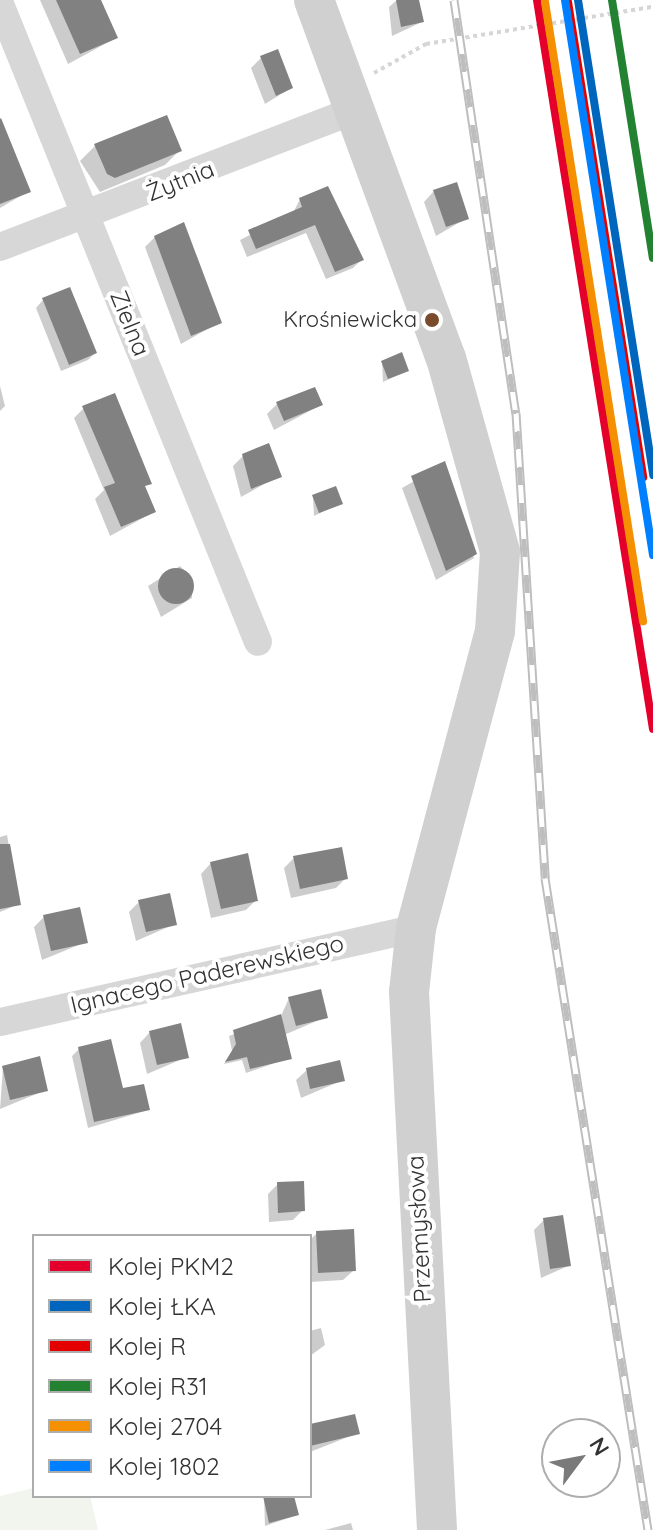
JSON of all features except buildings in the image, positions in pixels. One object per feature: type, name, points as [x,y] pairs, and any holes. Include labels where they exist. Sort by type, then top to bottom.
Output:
[{"type":"street","points":[[314,0],[352,96],[446,358],[502,580],[495,631],[416,928]]},
{"type":"street","name":"Zielna","points":[[0,4],[258,642]]},
{"type":"street","name":"Żytnia","points":[[0,247],[87,218],[352,96]]},
{"type":"street","name":"Ignacego Paderewskiego","points":[[0,1022],[416,928]]},
{"type":"street","name":"Przemysłowa","points":[[416,928],[409,1066],[437,1530]]},
{"type":"path","points":[[352,96],[426,44],[653,7]]},
{"type":"shaded area","points":[[32,1488],[32,1498],[90,1498],[98,1530],[0,1530],[0,1496]]},
{"type":"railway","points":[[454,0],[516,413],[545,878],[648,1530]]},
{"type":"rail line","name":"PKM2","points":[[537,0],[653,729]]},
{"type":"rail line","name":"1802","points":[[565,0],[653,555]]},
{"type":"rail line","name":"ŁKA","points":[[578,0],[653,475]]},
{"type":"rail line","name":"R31","points":[[612,0],[653,258]]},
{"type":"rail line","name":"2704","points":[[545,2],[643,621]]},
{"type":"rail line","name":"R","points":[[568,2],[643,477]]},
{"type":"place","name":"Krośniewicka","points":[[432,320]]}]
